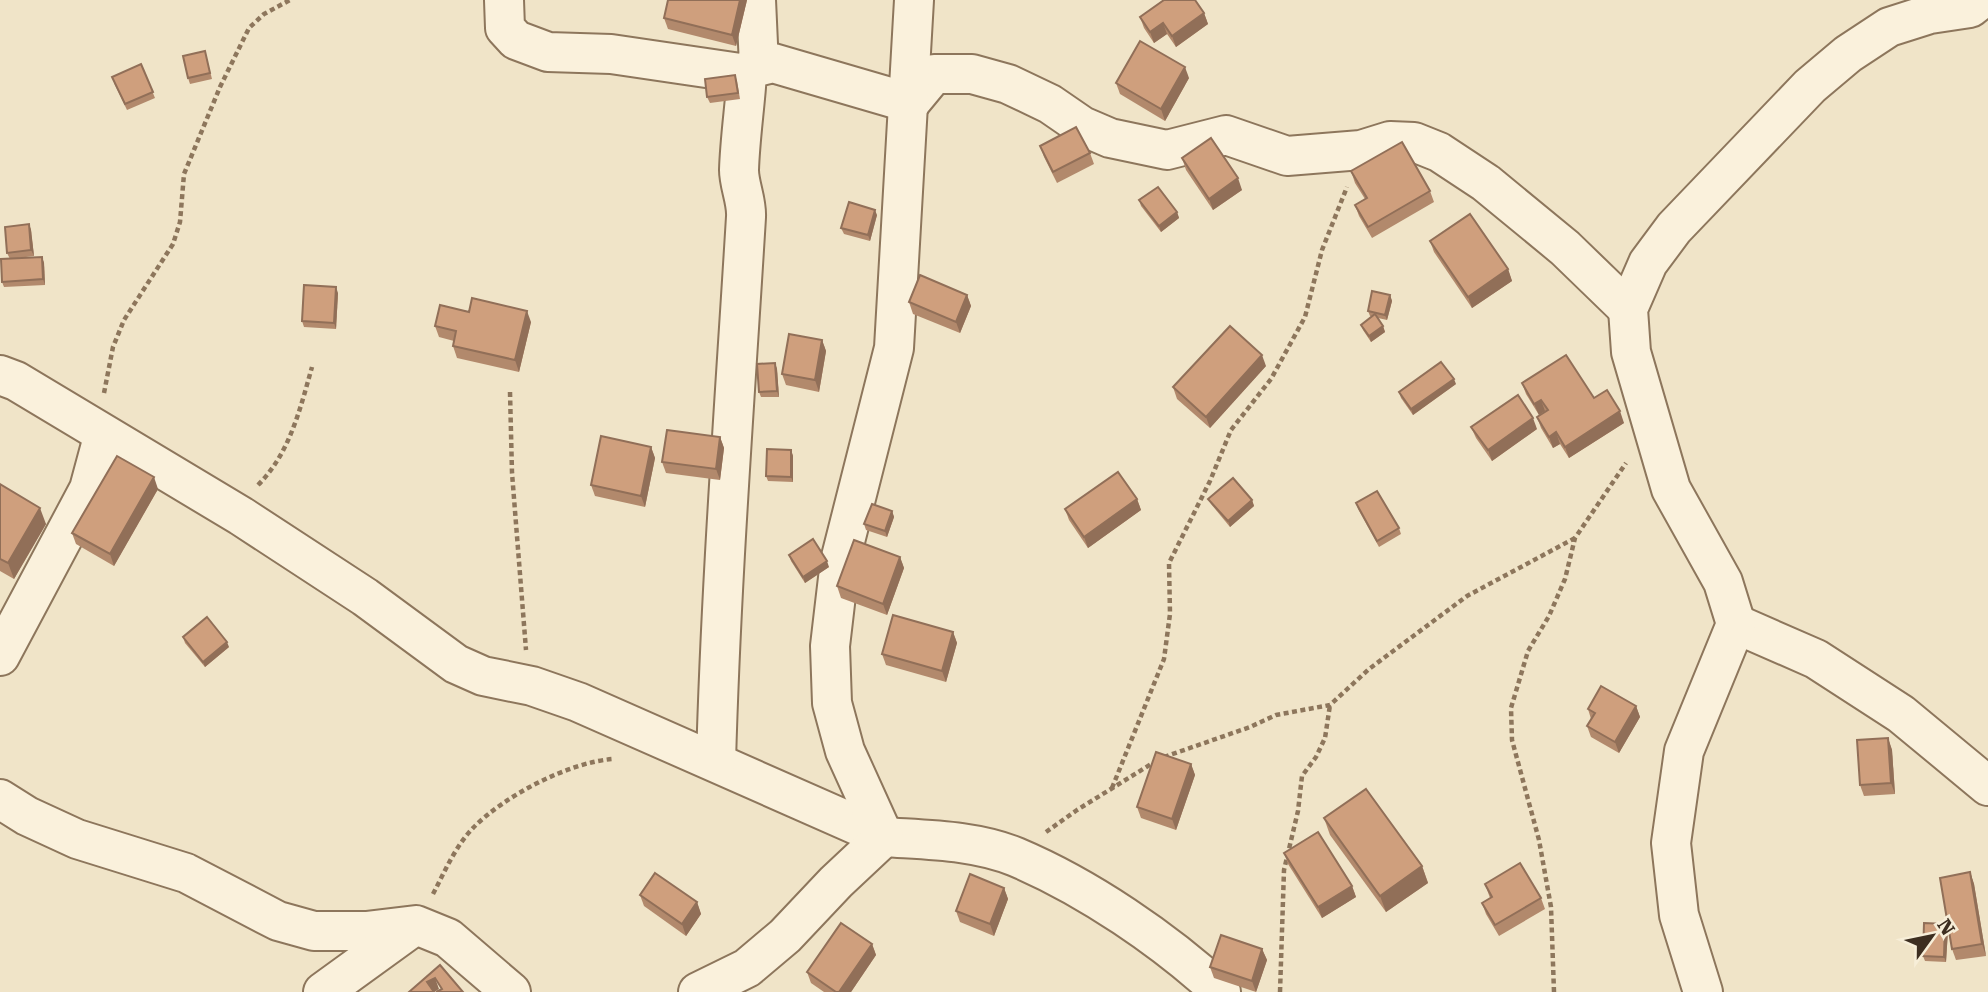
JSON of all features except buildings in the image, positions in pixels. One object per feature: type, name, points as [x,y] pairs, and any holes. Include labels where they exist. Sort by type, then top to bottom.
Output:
[{"type":"street","points":[[504,0],[505,28],[516,40],[548,52],[611,54],[753,70],[773,64],[910,103]]},
{"type":"street","points":[[716,762],[720,635],[735,436],[736,351],[746,214],[739,172],[753,70],[757,0]]},
{"type":"street","points":[[884,837],[845,751],[832,703],[830,646],[840,561],[894,348],[914,0]]},
{"type":"street","points":[[1703,992],[1679,915],[1671,843],[1684,751],[1737,624],[1723,582],[1671,489],[1649,422],[1631,352],[1628,309],[1648,263],[1674,228],[1810,86],[1848,54],[1889,27],[1930,14],[1974,8]]},
{"type":"street","points":[[910,103],[934,74],[972,74],[1008,84],[1050,104],[1082,126],[1110,138],[1167,150],[1226,135],[1287,156],[1362,150],[1390,141],[1414,142],[1439,152],[1486,183],[1565,248],[1628,309]]},
{"type":"street","points":[[0,346],[8,378],[103,437],[241,516],[365,597],[456,664],[483,676],[532,686],[578,702],[884,837],[936,840],[1015,857],[1094,898],[1196,969],[1221,992]]},
{"type":"street","points":[[0,656],[89,489],[103,437]]},
{"type":"street","points":[[1737,624],[1816,659],[1869,693],[1901,714],[1988,786]]},
{"type":"street","points":[[0,799],[27,816],[77,839],[186,873],[278,921],[314,931],[366,931],[416,925],[448,938],[511,992]]},
{"type":"street","points":[[698,992],[747,968],[785,936],[836,882],[884,837]]},
{"type":"street","points":[[323,992],[416,925]]},
{"type":"path","points":[[103,437],[105,382],[113,347],[124,320],[173,244],[180,222],[184,174],[192,148],[249,28],[264,14],[290,0]]},
{"type":"path","points":[[1112,788],[1164,659],[1170,614],[1169,563],[1210,481],[1231,430],[1271,379],[1305,317],[1322,250],[1362,150]]},
{"type":"path","points":[[241,516],[256,487],[278,462],[312,367]]},
{"type":"path","points":[[510,392],[512,473],[525,638],[532,686]]},
{"type":"path","points":[[1554,992],[1551,906],[1539,839],[1512,740],[1511,708],[1528,651],[1549,616],[1565,579],[1575,538],[1632,455],[1649,422]]},
{"type":"path","points":[[1015,857],[1077,810],[1162,758],[1276,715],[1330,705],[1369,669],[1467,596],[1575,538]]},
{"type":"path","points":[[1280,992],[1284,870],[1302,776],[1325,738],[1330,705]]},
{"type":"path","points":[[416,925],[456,849],[492,811],[547,779],[602,760],[625,758]]}]
